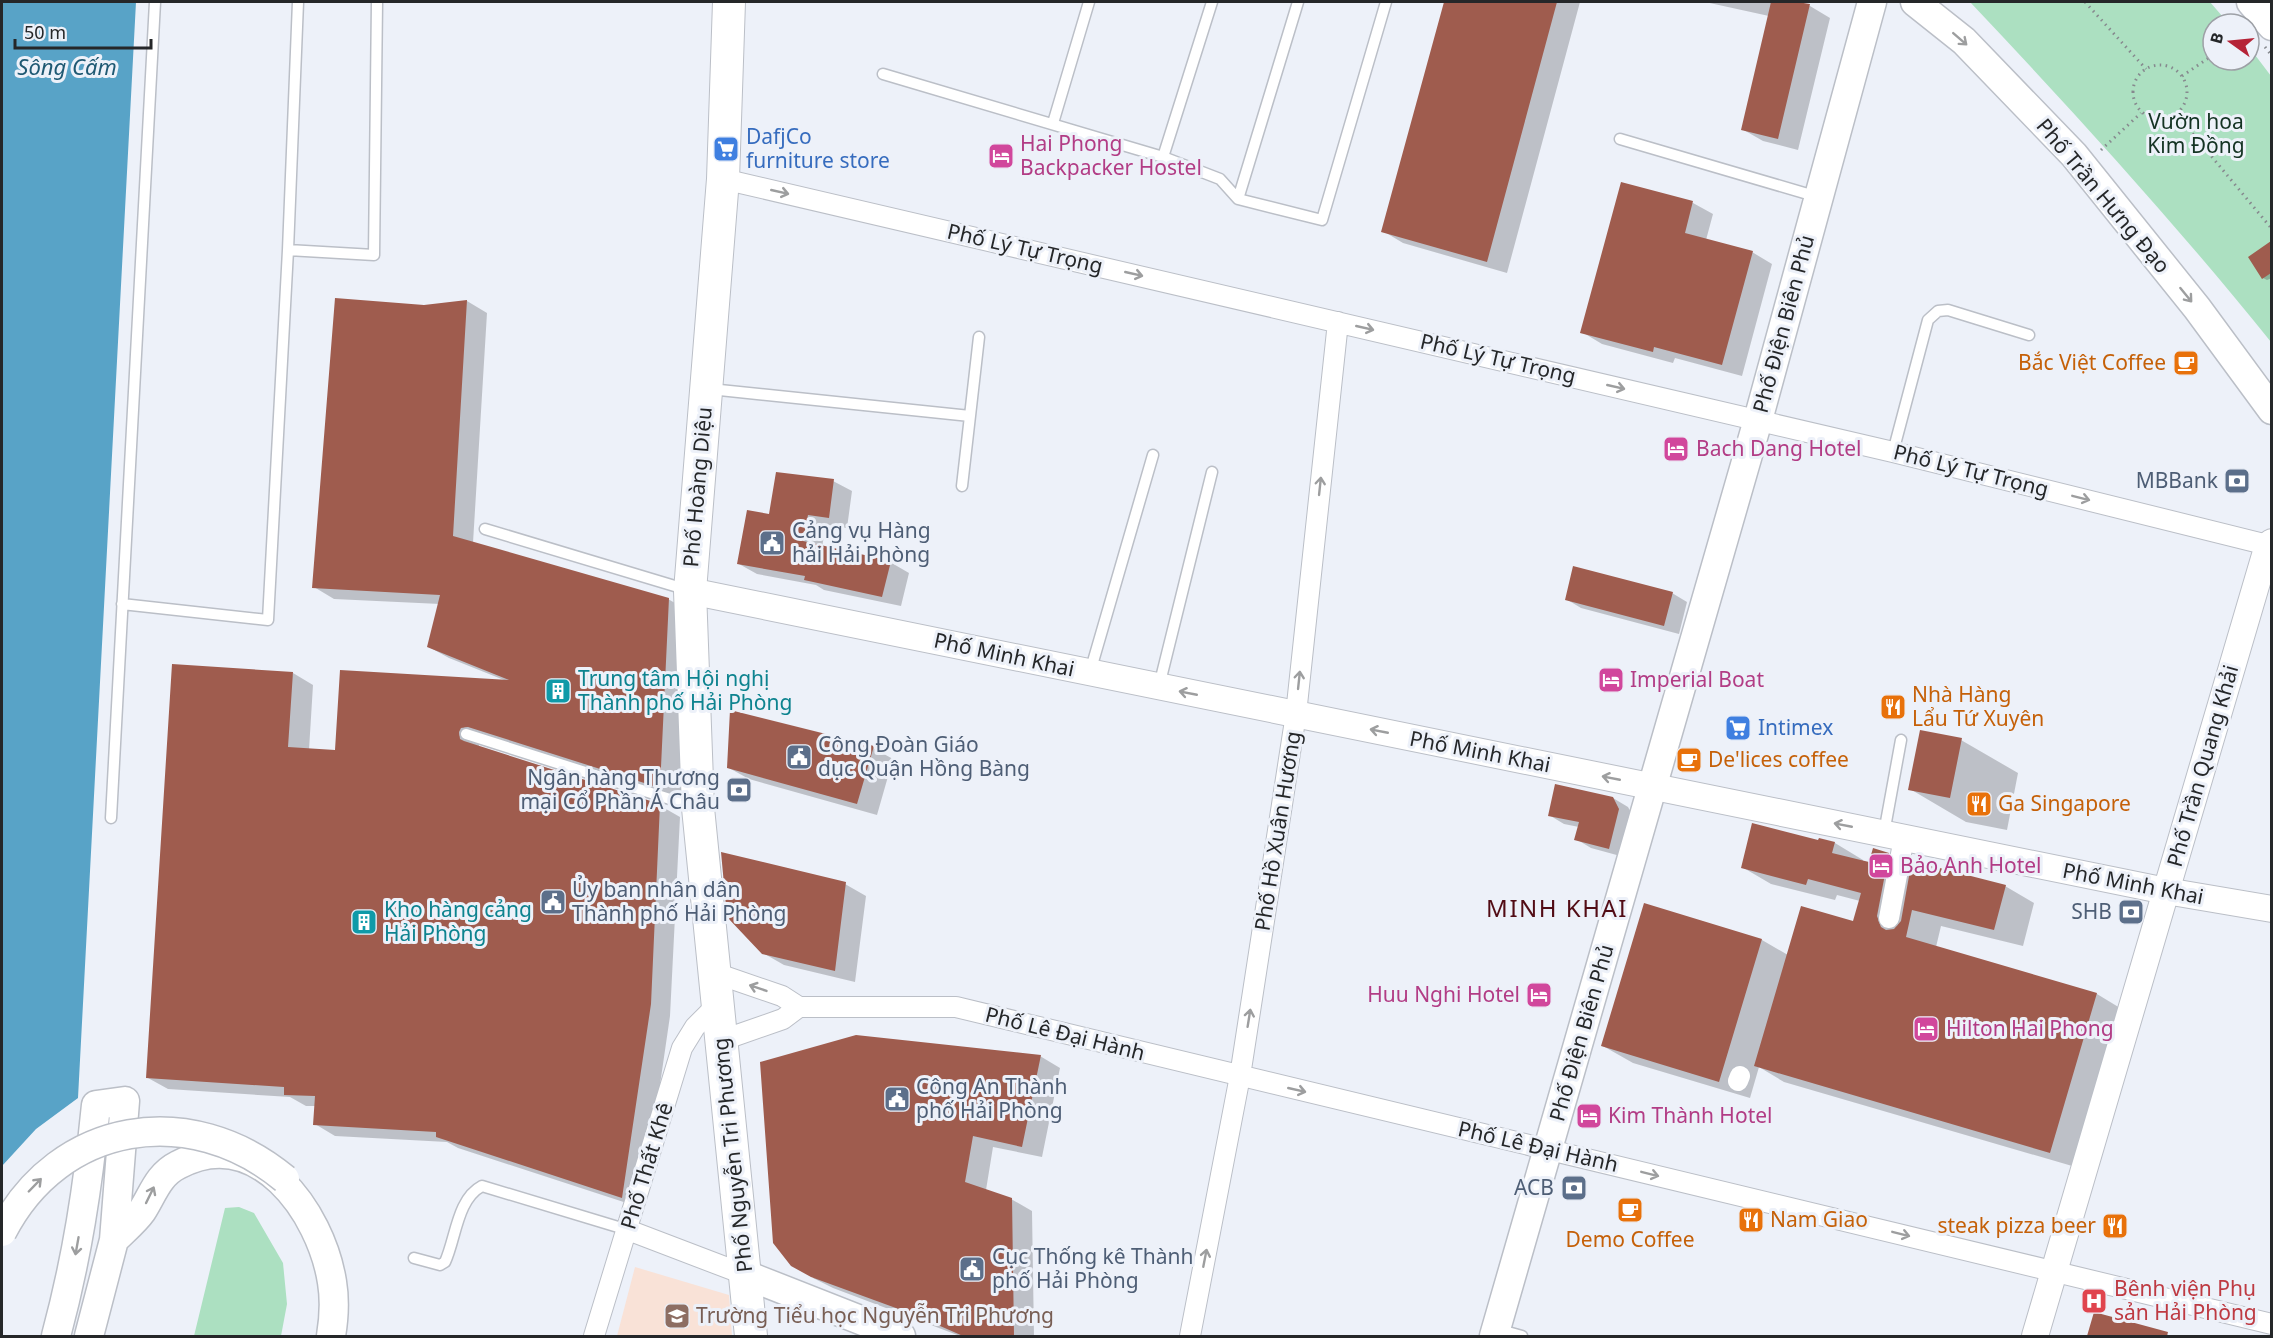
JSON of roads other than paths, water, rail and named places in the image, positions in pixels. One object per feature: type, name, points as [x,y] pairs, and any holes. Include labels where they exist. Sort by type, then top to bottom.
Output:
[{"type":"main road","name":"Phố Hoàng Diệu","points":[[715,973],[698,808],[690,591],[723,179],[729,2]]},
{"type":"main road","name":"Phố Điện Biên Phủ","points":[[1504,1334],[1549,1149],[1758,420],[1872,2]]},
{"type":"main road","name":"Phố Trần Hưng Đạo","points":[[1915,2],[1964,41],[2074,156],[2197,308],[2271,410]]},
{"type":"main road","points":[[2250,2],[2271,27]]},
{"type":"main road","name":"Phố Nguyễn Tri Phương","points":[[715,973],[751,1336]]},
{"type":"main road","points":[[56,1336],[72,1277],[88,1188],[96,1105],[125,1101],[114,1240],[89,1336]]},
{"type":"main road","points":[[2,1232],[12,1212],[33,1186],[58,1163],[88,1145],[121,1134],[154,1131],[187,1133],[219,1140],[266,1163],[285,1179],[301,1197],[316,1222],[330,1251],[337,1282],[339,1315],[336,1336]]},
{"type":"main road","points":[[114,1240],[142,1212],[155,1184],[176,1165],[198,1156],[219,1153],[242,1156],[263,1167],[282,1182],[303,1208],[325,1253],[332,1282],[334,1315],[331,1336]]},
{"type":"main road","points":[[746,1275],[901,1336]]},
{"type":"street","name":"Phố Lý Tự Trọng","points":[[723,179],[1758,420],[2270,545]]},
{"type":"street","name":"Phố Hồ Xuân Hương","points":[[1190,1336],[1240,1076],[1296,714],[1338,322]]},
{"type":"street","name":"Phố Trần Quang Khải","points":[[2035,1336],[2270,545]]},
{"type":"street","name":"Phố Minh Khai","points":[[690,591],[2166,891],[2271,909]]},
{"type":"street","points":[[1889,918],[1894,836]]},
{"type":"street","name":"Phố Lê Đại Hành","points":[[715,973],[782,996],[799,1007],[956,1007],[2271,1324]]},
{"type":"street","name":"Phố Thất Khê","points":[[594,1336],[682,1048],[695,1027],[717,1005]]},
{"type":"street","points":[[720,1041],[783,1019],[799,1007]]},
{"type":"street","points":[[628,1230],[746,1275]]},
{"type":"lane","points":[[111,818],[155,2]]},
{"type":"lane","points":[[122,604],[268,620],[288,250],[298,2]]},
{"type":"lane","points":[[288,250],[374,255],[377,2]]},
{"type":"lane","points":[[1053,123],[1089,2]]},
{"type":"lane","points":[[1163,157],[1212,2]]},
{"type":"lane","points":[[1238,199],[1298,2]]},
{"type":"lane","points":[[883,74],[1163,157],[1220,179],[1238,199],[1322,220],[1386,2]]},
{"type":"lane","points":[[1620,139],[1819,197]]},
{"type":"lane","points":[[1893,452],[1928,320],[1938,311],[1948,310],[2030,335]]},
{"type":"lane","points":[[962,486],[979,337]]},
{"type":"lane","points":[[706,389],[970,416]]},
{"type":"lane","points":[[1090,673],[1153,454]]},
{"type":"lane","points":[[1159,687],[1212,472]]},
{"type":"lane","points":[[484,529],[690,591]]},
{"type":"lane","points":[[466,734],[698,808]]},
{"type":"lane","points":[[1894,836],[1901,740]]},
{"type":"lane","points":[[414,1258],[440,1265],[445,1262],[464,1205],[472,1191],[482,1186],[628,1230]]},
{"type":"water","name":"Sông Cấm","points":[[2,2],[136,2],[78,1098],[36,1129],[2,1166]]},
{"type":"place","name":"DafjCo furniture store","points":[[726,149]]},
{"type":"place","name":"Hai Phong Backpacker Hostel","points":[[1001,156]]},
{"type":"place","name":"Bắc Việt Coffee","points":[[2186,363]]},
{"type":"place","name":"Bach Dang Hotel","points":[[1676,449]]},
{"type":"place","name":"MBBank","points":[[2237,481]]},
{"type":"place","name":"Cảng vụ Hàng hải Hải Phòng","points":[[772,543]]},
{"type":"place","name":"Imperial Boat","points":[[1611,680]]},
{"type":"place","name":"Trung tâm Hội nghị Thành phố Hải Phòng","points":[[558,691]]},
{"type":"place","name":"Nhà Hàng Lẩu Tứ Xuyên","points":[[1893,707]]},
{"type":"place","name":"Intimex","points":[[1738,728]]},
{"type":"place","name":"Công Đoàn Giáo dục Quận Hồng Bàng","points":[[799,757]]},
{"type":"place","name":"De'lices coffee","points":[[1689,760]]},
{"type":"place","name":"Ngân hàng Thương mại Cổ Phần Á Châu","points":[[739,790]]},
{"type":"place","name":"Ga Singapore","points":[[1979,804]]},
{"type":"place","name":"Bảo Anh Hotel","points":[[1881,866]]},
{"type":"place","name":"Ủy ban nhân dân Thành phố Hải Phòng","points":[[553,902]]},
{"type":"place","name":"SHB","points":[[2131,912]]},
{"type":"place","name":"Kho hàng cảng Hải Phòng","points":[[364,922]]},
{"type":"place","name":"Huu Nghi Hotel","points":[[1539,995]]},
{"type":"place","name":"Hilton Hai Phong","points":[[1926,1029]]},
{"type":"place","name":"Công An Thành phố Hải Phòng","points":[[897,1099]]},
{"type":"place","name":"Kim Thành Hotel","points":[[1589,1116]]},
{"type":"place","name":"ACB","points":[[1574,1188]]},
{"type":"place","name":"Demo Coffee","points":[[1630,1210]]},
{"type":"place","name":"Nam Giao","points":[[1751,1220]]},
{"type":"place","name":"steak pizza beer","points":[[2115,1226]]},
{"type":"place","name":"Cục Thống kê Thành phố Hải Phòng","points":[[972,1269]]},
{"type":"place","name":"Bênh viện Phụ sản Hải Phòng","points":[[2094,1301]]},
{"type":"place","name":"Trường Tiểu học Nguyễn Tri Phương","points":[[677,1316]]},
{"type":"district","name":"MINH KHAI","points":[[1557,909]]},
{"type":"park label","name":"Vườn hoa Kim Đồng","points":[[2196,134]]}]
